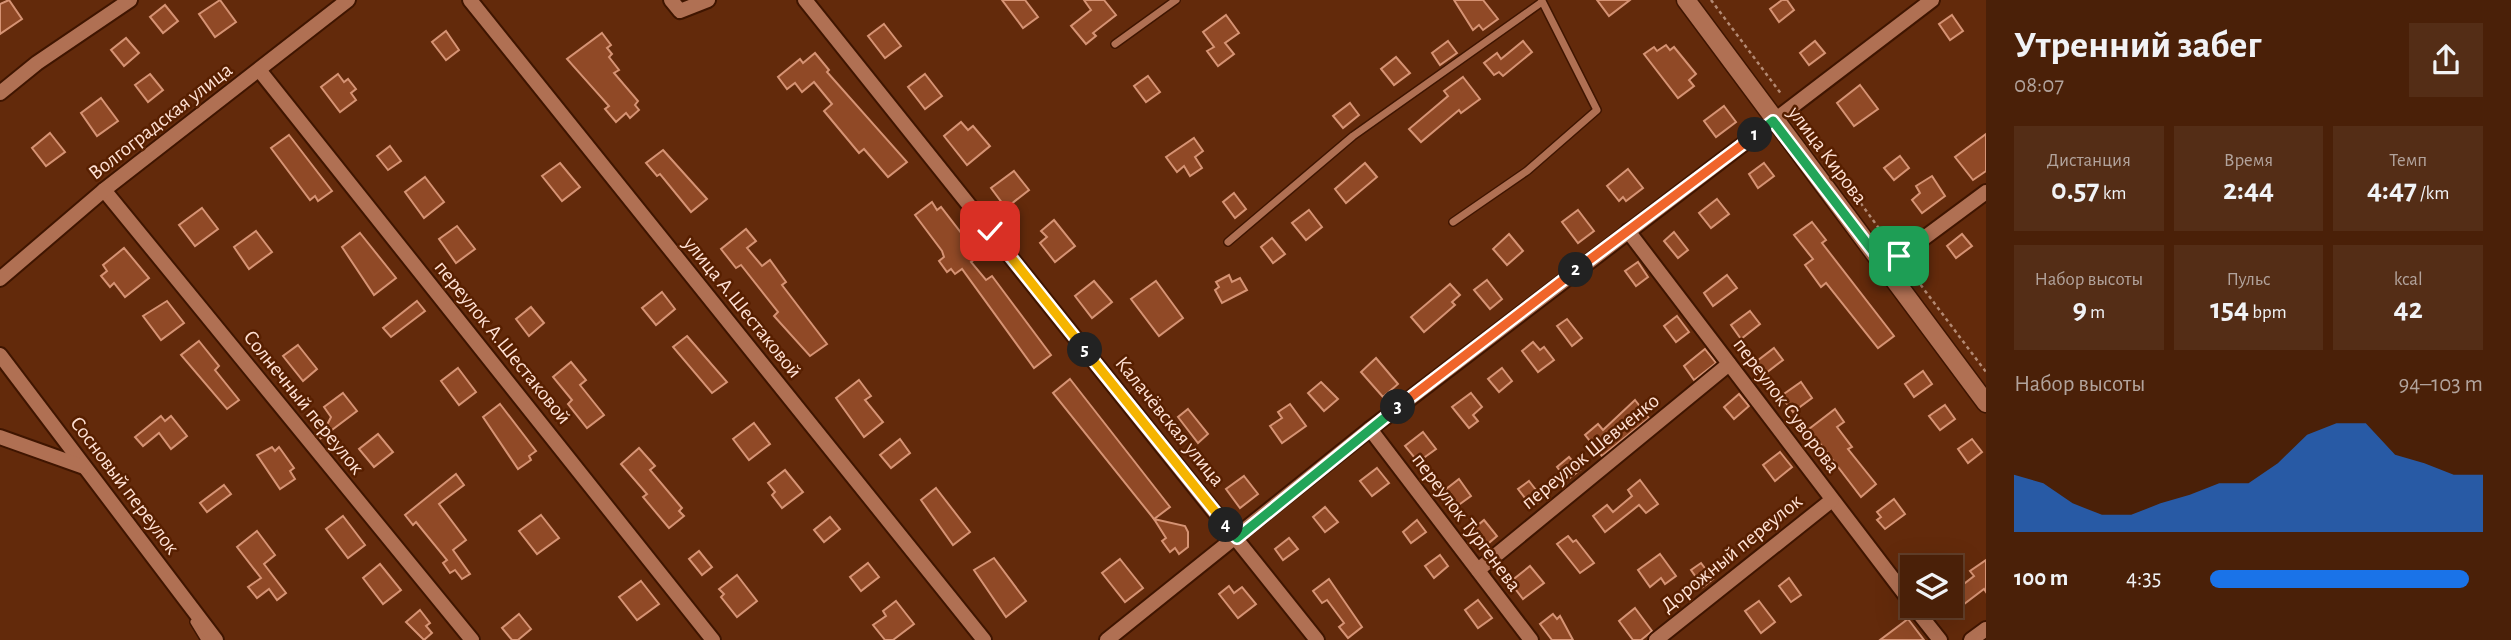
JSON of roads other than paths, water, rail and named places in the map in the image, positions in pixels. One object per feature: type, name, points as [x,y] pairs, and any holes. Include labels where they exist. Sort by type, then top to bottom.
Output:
[{"type":"street","points":[[0,93],[37,63],[130,0]]},
{"type":"street","name":"Волгоградская улица","points":[[0,279],[104,190],[348,0]]},
{"type":"street","name":"улица А.Шестаковой","points":[[470,0],[984,640]]},
{"type":"street","points":[[671,0],[680,10],[708,0]]},
{"type":"street","name":"Калачёвская улица","points":[[805,0],[1317,640]]},
{"type":"street","name":"улица Кирова","points":[[1686,0],[1773,121],[1892,262],[1986,403]]},
{"type":"street","points":[[1107,640],[1370,429],[1932,0]]},
{"type":"street","name":"переулок А.Шестаковой","points":[[260,71],[713,640]]},
{"type":"street","name":"Солнечный переулок","points":[[104,190],[472,640]]},
{"type":"street","points":[[1892,262],[1986,192]]},
{"type":"street","name":"переулок Суворова","points":[[1628,231],[1900,588]]},
{"type":"street","name":"Сосновый переулок","points":[[0,355],[216,640]]},
{"type":"street","name":"переулок Шевченко","points":[[1478,570],[1729,364]]},
{"type":"street","name":"переулок Тургенева","points":[[1370,429],[1531,640]]},
{"type":"street","points":[[0,437],[85,468]]},
{"type":"street","name":"Дорожный переулок","points":[[1656,640],[1832,500]]},
{"type":"street","name":"переулок Суворова","points":[[1923,618],[1940,640]]},
{"type":"street","points":[[1971,640],[1986,629]]},
{"type":"lane","points":[[1115,44],[1177,0]]},
{"type":"lane","points":[[1228,242],[1353,136],[1542,1],[1597,110],[1527,171],[1452,222]]},
{"type":"lane","points":[[167,576],[205,640]]}]
